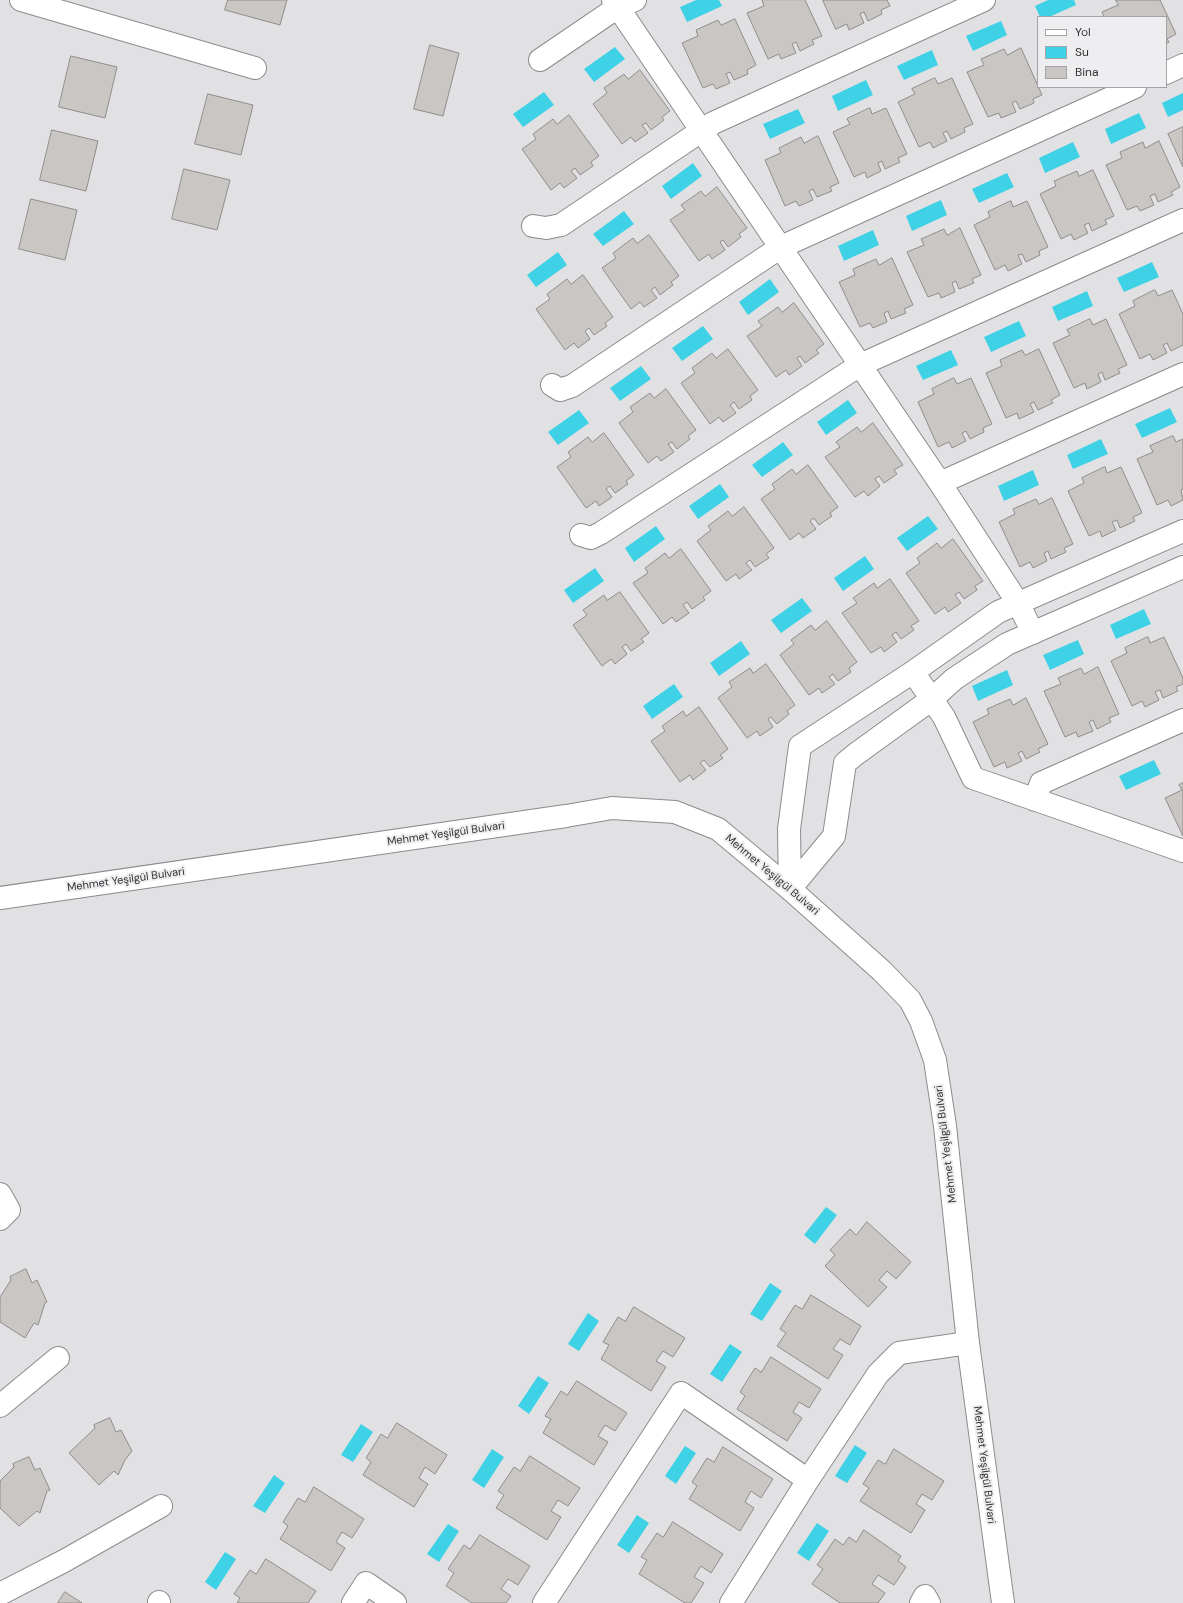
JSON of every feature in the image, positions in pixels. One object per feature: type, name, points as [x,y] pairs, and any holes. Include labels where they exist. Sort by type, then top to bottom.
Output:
[{"type":"street","points":[[21,0],[255,68]]},
{"type":"street","points":[[533,226],[546,228],[560,225],[701,129],[984,0]]},
{"type":"street","points":[[540,60],[622,2],[701,129],[940,484],[1018,603],[1033,633]]},
{"type":"street","points":[[1167,73],[1183,65]]},
{"type":"street","points":[[552,385],[560,390],[572,386],[781,247],[1133,88]]},
{"type":"street","points":[[581,535],[592,538],[601,533],[860,365],[1183,220]]},
{"type":"street","points":[[940,484],[1183,374]]},
{"type":"street","points":[[790,889],[789,829],[800,746],[913,672],[992,616],[1018,603],[1183,531]]},
{"type":"street","points":[[790,889],[834,836],[845,763],[932,699],[954,679],[1007,644],[1183,567]]},
{"type":"street","points":[[992,616],[1007,644]]},
{"type":"street","points":[[913,672],[944,717],[973,778],[1183,851]]},
{"type":"street","points":[[1035,800],[1041,784],[1183,720]]},
{"type":"street","name":"Mehmet Yeşilgül Bulvari","points":[[0,898],[558,818],[612,808],[675,812],[718,829],[790,889],[882,971],[910,1000],[921,1021],[935,1060],[945,1126],[968,1343],[1003,1603]]},
{"type":"street","points":[[0,1194],[9,1210],[0,1219]]},
{"type":"street","points":[[731,1603],[808,1480],[878,1374],[899,1353],[968,1343]]},
{"type":"street","points":[[0,1406],[58,1358]]},
{"type":"street","points":[[544,1603],[681,1393],[808,1480]]},
{"type":"street","points":[[0,1594],[64,1561],[161,1506]]},
{"type":"street","points":[[353,1603],[366,1583],[395,1603]]},
{"type":"street","points":[[921,1603],[925,1596],[929,1603]]},
{"type":"water","points":[[696,0],[719,0],[722,6],[687,22],[680,7]]},
{"type":"water","points":[[1048,0],[1074,0],[1076,5],[1051,16],[1040,16],[1035,6]]},
{"type":"water","points":[[1001,21],[1007,35],[973,51],[966,36]]},
{"type":"water","points":[[615,47],[625,59],[594,82],[584,69]]},
{"type":"water","points":[[932,50],[938,65],[904,80],[897,66]]},
{"type":"water","points":[[866,80],[873,95],[838,111],[832,96]]},
{"type":"water","points":[[544,92],[554,105],[523,127],[513,114]]},
{"type":"water","points":[[1183,93],[1183,110],[1168,117],[1162,103]]},
{"type":"water","points":[[798,109],[805,123],[770,139],[763,124]]},
{"type":"water","points":[[1139,113],[1146,128],[1111,144],[1105,129]]},
{"type":"water","points":[[1073,142],[1080,157],[1045,173],[1039,158]]},
{"type":"water","points":[[693,163],[702,176],[671,199],[662,186]]},
{"type":"water","points":[[1007,173],[1014,187],[979,203],[972,189]]},
{"type":"water","points":[[941,200],[947,215],[912,231],[906,216]]},
{"type":"water","points":[[624,211],[634,224],[603,246],[593,234]]},
{"type":"water","points":[[873,230],[879,245],[844,261],[838,246]]},
{"type":"water","points":[[558,252],[567,265],[536,287],[527,275]]},
{"type":"water","points":[[1152,262],[1159,277],[1124,292],[1117,278]]},
{"type":"water","points":[[770,279],[779,292],[748,315],[739,302]]},
{"type":"water","points":[[1087,291],[1093,306],[1058,321],[1052,307]]},
{"type":"water","points":[[1019,321],[1026,336],[991,352],[984,337]]},
{"type":"water","points":[[703,326],[713,339],[682,361],[672,348]]},
{"type":"water","points":[[951,350],[958,365],[923,380],[916,366]]},
{"type":"water","points":[[641,366],[651,379],[620,401],[610,388]]},
{"type":"water","points":[[848,400],[857,413],[826,435],[817,422]]},
{"type":"water","points":[[1170,408],[1177,422],[1142,438],[1135,424]]},
{"type":"water","points":[[579,410],[589,423],[558,445],[548,432]]},
{"type":"water","points":[[1101,439],[1108,454],[1073,469],[1067,455]]},
{"type":"water","points":[[783,442],[793,455],[762,477],[752,465]]},
{"type":"water","points":[[1033,470],[1039,485],[1004,501],[998,486]]},
{"type":"water","points":[[720,484],[729,497],[698,519],[689,506]]},
{"type":"water","points":[[928,516],[938,529],[907,551],[897,538]]},
{"type":"water","points":[[656,526],[665,539],[634,562],[625,548]]},
{"type":"water","points":[[865,556],[874,569],[843,591],[834,578]]},
{"type":"water","points":[[595,568],[604,581],[573,603],[564,590]]},
{"type":"water","points":[[802,598],[812,611],[781,633],[771,620]]},
{"type":"water","points":[[1144,609],[1151,624],[1116,639],[1110,625]]},
{"type":"water","points":[[1078,640],[1084,654],[1050,670],[1043,655]]},
{"type":"water","points":[[741,641],[750,654],[719,676],[710,663]]},
{"type":"water","points":[[1007,670],[1013,685],[978,701],[972,686]]},
{"type":"water","points":[[674,684],[683,697],[652,719],[643,706]]},
{"type":"water","points":[[1154,760],[1161,774],[1126,790],[1119,776]]},
{"type":"water","points":[[826,1207],[837,1215],[815,1244],[804,1235]]},
{"type":"water","points":[[770,1283],[782,1291],[762,1321],[750,1314]]},
{"type":"water","points":[[588,1313],[599,1321],[579,1351],[568,1344]]},
{"type":"water","points":[[730,1344],[742,1352],[722,1382],[710,1374]]},
{"type":"water","points":[[538,1376],[549,1383],[529,1414],[518,1406]]},
{"type":"water","points":[[361,1424],[373,1432],[353,1462],[341,1455]]},
{"type":"water","points":[[855,1445],[867,1453],[847,1483],[835,1476]]},
{"type":"water","points":[[685,1446],[696,1453],[676,1484],[665,1476]]},
{"type":"water","points":[[492,1449],[504,1457],[484,1488],[472,1480]]},
{"type":"water","points":[[274,1475],[285,1483],[265,1513],[253,1506]]},
{"type":"water","points":[[637,1515],[649,1523],[629,1553],[617,1545]]},
{"type":"water","points":[[817,1523],[829,1531],[809,1561],[797,1553]]},
{"type":"water","points":[[448,1524],[459,1531],[439,1562],[427,1554]]},
{"type":"water","points":[[225,1552],[236,1559],[216,1590],[205,1582]]},
{"type":"building","points":[[228,0],[287,0],[280,25],[225,10]]},
{"type":"building","points":[[762,0],[805,0],[822,36],[812,40],[814,44],[800,51],[796,42],[792,44],[796,53],[781,59],[779,54],[768,59],[747,13],[764,6]]},
{"type":"building","points":[[823,0],[887,0],[890,6],[881,10],[882,14],[868,21],[864,12],[860,14],[864,23],[849,30],[847,24],[836,29]]},
{"type":"building","points":[[1116,0],[1160,0],[1176,34],[1167,39],[1167,16],[1104,16],[1102,12],[1118,5]]},
{"type":"building","points":[[735,19],[756,65],[747,70],[748,74],[734,80],[730,72],[726,74],[730,83],[716,89],[713,84],[703,88],[682,43],[698,36],[696,30],[718,20],[721,25]]},
{"type":"building","points":[[430,45],[459,53],[443,116],[414,109]]},
{"type":"building","points":[[1021,48],[1037,84],[1037,88],[1039,88],[1042,95],[1033,99],[1034,103],[1020,109],[1016,101],[1012,103],[1016,112],[1001,118],[999,113],[988,117],[967,72],[984,65],[981,59],[1004,49],[1007,55]]},
{"type":"building","points":[[71,56],[117,67],[105,118],[59,107]]},
{"type":"building","points":[[640,70],[670,111],[662,117],[664,120],[651,130],[646,123],[642,125],[648,133],[635,142],[631,137],[622,144],[593,104],[607,93],[604,88],[624,74],[628,79]]},
{"type":"building","points":[[935,78],[938,84],[952,78],[973,124],[964,128],[965,132],[951,139],[947,131],[943,133],[947,141],[933,148],[930,142],[919,147],[898,102],[915,94],[912,89]]},
{"type":"building","points":[[208,94],[253,105],[241,155],[195,144]]},
{"type":"building","points":[[870,108],[872,114],[886,108],[907,154],[898,158],[900,162],[885,169],[882,161],[878,163],[881,171],[867,178],[865,172],[854,177],[833,132],[850,124],[847,119]]},
{"type":"building","points":[[569,115],[599,156],[591,162],[593,166],[580,175],[575,168],[571,171],[577,178],[564,188],[560,183],[551,190],[522,149],[536,139],[533,134],[553,119],[557,124]]},
{"type":"building","points":[[1183,127],[1183,167],[1168,134]]},
{"type":"building","points":[[52,130],[98,141],[86,191],[40,180]]},
{"type":"building","points":[[818,136],[839,183],[830,187],[832,191],[817,197],[813,189],[809,191],[813,200],[799,206],[796,201],[785,206],[765,160],[781,153],[779,148],[801,137],[804,143]]},
{"type":"building","points":[[1159,141],[1180,187],[1171,192],[1173,195],[1158,202],[1155,194],[1150,196],[1154,205],[1140,211],[1137,206],[1127,210],[1106,165],[1122,158],[1120,152],[1143,142],[1145,148]]},
{"type":"building","points":[[184,169],[230,180],[217,230],[172,219]]},
{"type":"building","points":[[1093,170],[1114,216],[1105,220],[1107,224],[1092,231],[1089,223],[1084,225],[1088,233],[1074,240],[1071,234],[1061,239],[1040,194],[1056,186],[1054,181],[1077,171],[1079,176]]},
{"type":"building","points":[[717,187],[747,228],[739,234],[741,237],[728,247],[723,240],[720,242],[725,250],[712,259],[709,254],[699,261],[670,220],[685,210],[681,205],[701,191],[705,196]]},
{"type":"building","points":[[31,199],[77,210],[65,260],[19,249]]},
{"type":"building","points":[[1011,201],[1013,207],[1027,201],[1048,247],[1039,251],[1040,255],[1026,262],[1022,254],[1018,255],[1022,264],[1008,271],[1005,265],[995,270],[974,225],[990,217],[988,212]]},
{"type":"building","points":[[960,228],[981,275],[972,279],[974,283],[959,289],[956,281],[952,283],[955,292],[941,298],[939,293],[928,297],[907,252],[924,245],[921,239],[944,229],[947,235]]},
{"type":"building","points":[[649,235],[679,276],[671,282],[673,285],[660,295],[655,287],[651,290],[657,298],[644,307],[640,302],[631,309],[602,268],[616,258],[613,253],[633,238],[637,243]]},
{"type":"building","points":[[892,258],[913,305],[904,309],[906,313],[891,319],[888,311],[884,313],[887,322],[873,328],[870,323],[860,327],[839,282],[855,275],[853,269],[876,259],[879,265]]},
{"type":"building","points":[[583,275],[613,317],[605,323],[607,326],[594,335],[589,328],[585,331],[590,339],[578,348],[574,343],[565,350],[536,309],[550,299],[547,294],[567,279],[571,284]]},
{"type":"building","points":[[1155,290],[1158,296],[1172,290],[1183,314],[1183,345],[1171,351],[1167,343],[1163,345],[1167,353],[1153,360],[1150,354],[1140,359],[1119,314],[1135,306],[1133,301]]},
{"type":"building","points":[[794,303],[824,344],[816,350],[819,353],[805,363],[800,356],[797,358],[802,366],[789,375],[786,370],[776,377],[747,336],[762,326],[758,321],[778,307],[782,312]]},
{"type":"building","points":[[1090,319],[1093,325],[1106,319],[1127,365],[1118,369],[1120,373],[1105,380],[1102,372],[1098,374],[1101,382],[1087,389],[1085,383],[1074,388],[1053,343],[1070,335],[1067,330]]},
{"type":"building","points":[[728,349],[758,390],[750,396],[752,400],[739,409],[734,402],[730,405],[736,413],[723,422],[719,417],[710,424],[681,383],[695,373],[692,368],[712,353],[716,358]]},
{"type":"building","points":[[1039,349],[1060,395],[1051,400],[1053,403],[1038,410],[1034,402],[1030,404],[1034,412],[1019,419],[1017,413],[1006,418],[986,373],[1002,366],[1000,360],[1022,350],[1025,355]]},
{"type":"building","points":[[954,378],[957,384],[971,378],[992,424],[983,428],[984,432],[970,439],[966,431],[962,433],[966,441],[952,448],[949,442],[938,447],[918,402],[934,394],[932,389]]},
{"type":"building","points":[[666,389],[696,430],[688,436],[690,439],[677,449],[672,442],[668,444],[674,452],[661,461],[657,456],[648,463],[619,423],[633,412],[630,407],[650,393],[654,398]]},
{"type":"building","points":[[873,423],[903,465],[894,470],[897,474],[884,483],[879,476],[875,479],[880,486],[868,496],[864,491],[855,497],[825,457],[840,447],[836,442],[857,427],[861,432]]},
{"type":"building","points":[[604,433],[634,475],[626,481],[628,484],[615,493],[610,486],[606,489],[612,497],[599,506],[596,501],[586,508],[557,467],[571,457],[568,452],[588,437],[592,442]]},
{"type":"building","points":[[1173,436],[1176,442],[1183,439],[1183,489],[1181,490],[1183,500],[1171,506],[1168,500],[1157,505],[1137,459],[1153,452],[1150,446]]},
{"type":"building","points":[[808,465],[838,507],[830,513],[832,516],[819,525],[814,518],[810,521],[816,529],[803,538],[799,533],[790,540],[761,499],[775,489],[772,484],[792,469],[796,474]]},
{"type":"building","points":[[1105,467],[1107,473],[1121,467],[1142,513],[1133,517],[1135,521],[1120,528],[1117,520],[1112,522],[1116,530],[1102,537],[1100,531],[1089,536],[1068,491],[1084,483],[1082,478]]},
{"type":"building","points":[[1052,498],[1073,544],[1064,548],[1066,552],[1051,559],[1048,551],[1044,553],[1047,561],[1033,568],[1030,562],[1020,567],[999,522],[1015,514],[1013,509],[1036,499],[1039,504]]},
{"type":"building","points":[[744,507],[774,548],[766,554],[769,558],[755,567],[750,560],[746,563],[752,570],[739,579],[736,574],[726,581],[697,541],[711,530],[708,526],[728,511],[732,516]]},
{"type":"building","points":[[953,539],[983,581],[975,586],[977,590],[964,599],[959,592],[955,595],[961,603],[948,612],[945,607],[935,614],[906,573],[920,563],[917,558],[937,543],[941,548]]},
{"type":"building","points":[[681,549],[711,591],[703,597],[705,600],[692,609],[687,602],[683,605],[689,613],[676,622],[672,617],[663,624],[633,583],[648,573],[645,568],[665,553],[669,558]]},
{"type":"building","points":[[890,579],[919,621],[911,626],[914,630],[901,639],[896,632],[892,635],[897,642],[884,652],[881,647],[871,653],[842,613],[857,603],[853,598],[874,583],[877,588]]},
{"type":"building","points":[[620,592],[649,633],[641,639],[644,642],[631,651],[626,644],[622,647],[627,654],[615,664],[611,659],[602,666],[573,625],[587,615],[583,610],[604,595],[607,600]]},
{"type":"building","points":[[827,621],[857,662],[849,668],[851,672],[838,681],[833,674],[829,677],[835,684],[822,693],[819,688],[809,695],[780,655],[794,644],[791,640],[811,625],[815,630]]},
{"type":"building","points":[[1148,637],[1150,643],[1164,637],[1183,678],[1183,684],[1176,687],[1178,691],[1163,698],[1160,690],[1155,692],[1159,700],[1145,707],[1142,701],[1132,706],[1111,661],[1127,653],[1125,648]]},
{"type":"building","points":[[766,664],[795,705],[787,711],[789,714],[777,724],[771,717],[768,719],[773,727],[760,736],[757,731],[747,738],[718,698],[732,687],[729,682],[750,668],[753,673]]},
{"type":"building","points":[[1098,667],[1119,714],[1109,718],[1111,722],[1097,729],[1093,720],[1089,722],[1093,731],[1078,737],[1076,732],[1065,737],[1044,691],[1061,684],[1058,678],[1081,668],[1084,674]]},
{"type":"building","points":[[1026,698],[1048,744],[1038,749],[1040,752],[1026,759],[1022,751],[1018,753],[1022,761],[1007,768],[1005,762],[994,767],[973,722],[989,714],[987,709],[1010,699],[1013,705]]},
{"type":"building","points":[[699,707],[728,749],[720,755],[723,758],[710,767],[704,760],[700,763],[706,770],[693,780],[690,775],[680,782],[651,741],[665,731],[662,726],[683,711],[686,716]]},
{"type":"building","points":[[1183,783],[1183,836],[1165,798],[1182,790],[1179,785]]},
{"type":"building","points":[[867,1222],[911,1262],[896,1279],[887,1271],[879,1280],[887,1287],[868,1307],[825,1266],[835,1255],[830,1250],[850,1229],[856,1235]]},
{"type":"building","points":[[26,1269],[32,1283],[37,1280],[47,1302],[45,1303],[38,1325],[34,1323],[25,1338],[0,1322],[0,1297],[11,1280],[10,1277]]},
{"type":"building","points":[[811,1295],[861,1326],[850,1345],[840,1339],[833,1349],[843,1355],[828,1379],[777,1346],[786,1333],[780,1329],[795,1305],[802,1309]]},
{"type":"building","points":[[634,1307],[685,1338],[673,1357],[663,1351],[656,1361],[666,1367],[651,1391],[601,1359],[609,1345],[603,1342],[618,1317],[625,1321]]},
{"type":"building","points":[[771,1357],[821,1389],[809,1408],[799,1402],[793,1412],[802,1418],[787,1441],[737,1409],[745,1396],[740,1392],[755,1368],[761,1372]]},
{"type":"building","points":[[577,1381],[627,1413],[615,1431],[605,1425],[598,1436],[608,1442],[594,1465],[543,1433],[551,1419],[545,1416],[561,1391],[567,1395]]},
{"type":"building","points":[[110,1418],[116,1432],[121,1430],[132,1451],[125,1460],[118,1475],[114,1471],[99,1485],[69,1453],[95,1428],[94,1425]]},
{"type":"building","points":[[397,1423],[447,1455],[435,1474],[425,1467],[419,1478],[428,1484],[414,1507],[363,1475],[371,1462],[366,1458],[381,1434],[387,1438]]},
{"type":"building","points":[[723,1447],[773,1479],[761,1498],[751,1491],[745,1502],[754,1508],[740,1531],[689,1499],[697,1486],[692,1482],[707,1458],[714,1462]]},
{"type":"building","points":[[894,1449],[944,1481],[932,1500],[922,1494],[916,1504],[925,1510],[911,1533],[860,1501],[869,1488],[863,1484],[878,1460],[885,1464]]},
{"type":"building","points":[[530,1456],[580,1488],[568,1506],[558,1500],[551,1511],[561,1517],[547,1540],[496,1508],[504,1495],[498,1491],[514,1467],[520,1471]]},
{"type":"building","points":[[29,1457],[35,1470],[40,1468],[50,1490],[47,1491],[40,1513],[37,1511],[19,1526],[0,1508],[0,1481],[14,1467],[13,1464]]},
{"type":"building","points":[[314,1487],[364,1519],[352,1538],[342,1532],[336,1542],[345,1548],[331,1571],[280,1539],[288,1526],[283,1522],[298,1498],[305,1502]]},
{"type":"building","points":[[673,1522],[723,1554],[711,1573],[701,1566],[694,1577],[704,1583],[691,1603],[685,1603],[639,1574],[647,1560],[641,1557],[657,1533],[663,1537]]},
{"type":"building","points":[[864,1530],[901,1556],[898,1561],[906,1567],[894,1585],[878,1575],[872,1584],[885,1593],[878,1603],[840,1603],[812,1584],[823,1569],[817,1565],[835,1539],[843,1545],[849,1537],[856,1542]]},
{"type":"building","points":[[480,1535],[530,1566],[518,1585],[508,1579],[501,1589],[511,1596],[506,1603],[472,1603],[446,1586],[454,1573],[448,1569],[464,1545],[470,1549]]},
{"type":"building","points":[[266,1559],[316,1591],[308,1603],[237,1603],[240,1598],[234,1594],[250,1570],[256,1574]]},
{"type":"building","points":[[65,1592],[82,1603],[58,1603]]}]
